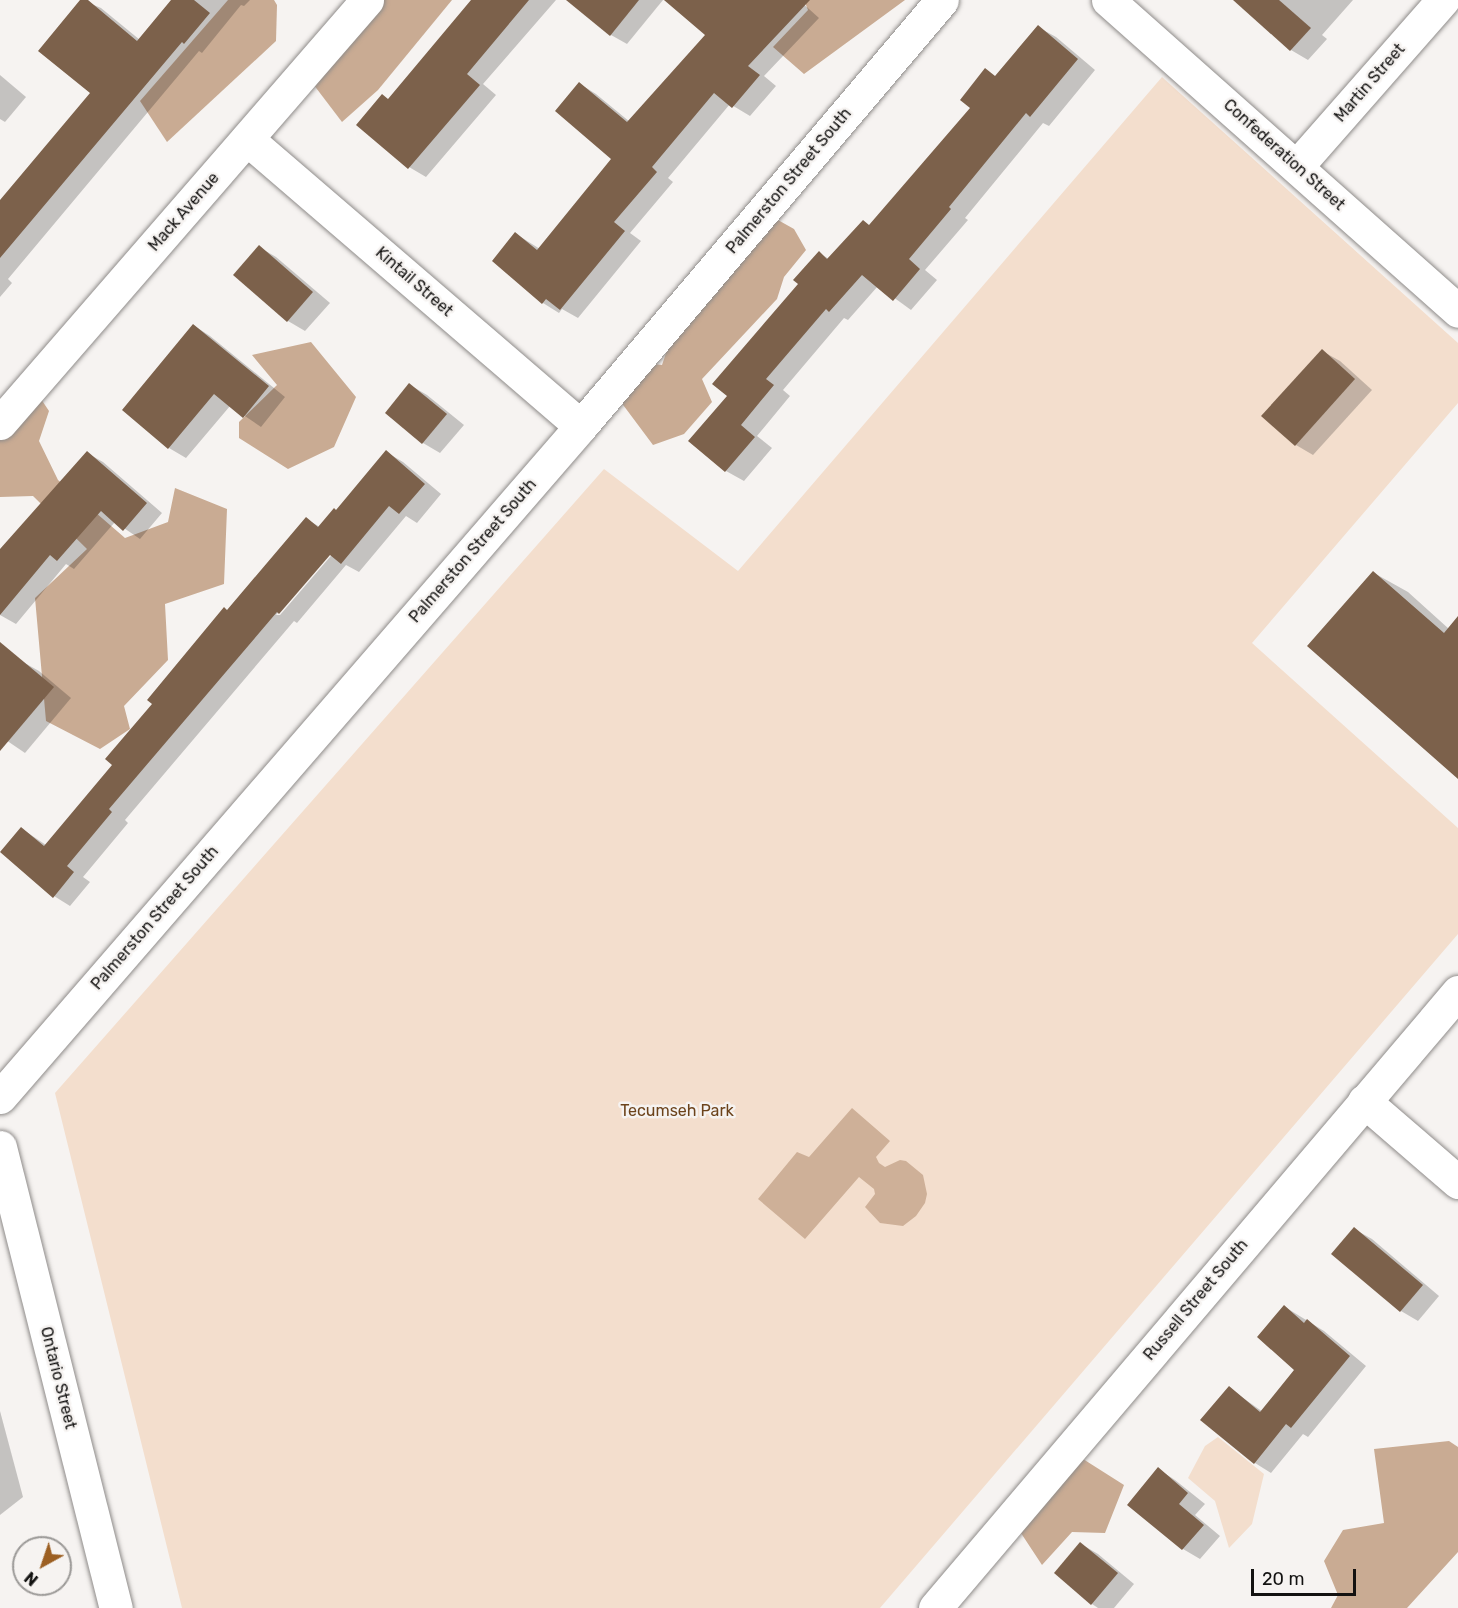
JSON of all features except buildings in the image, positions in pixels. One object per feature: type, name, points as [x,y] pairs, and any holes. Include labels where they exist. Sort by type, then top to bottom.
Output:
[{"type":"street","name":"Mack Avenue","points":[[0,423],[366,0]]},
{"type":"street","name":"Palmerston Street South","points":[[0,1097],[581,426],[942,0]]},
{"type":"street","name":"Confederation Street","points":[[1108,0],[1458,311]]},
{"type":"street","name":"Martin Street","points":[[1297,166],[1443,0]]},
{"type":"street","name":"Kintail Street","points":[[247,139],[581,426]]},
{"type":"street","name":"Russell Street South","points":[[944,1605],[1364,1101],[1458,992]]},
{"type":"street","points":[[1364,1101],[1458,1182]]},
{"type":"street","name":"Ontario Street","points":[[0,1148],[116,1608]]},
{"type":"green space","name":"Tecumseh Park","points":[[1162,77],[1458,343],[1458,403],[1252,643],[1458,828],[1458,934],[880,1608],[182,1608],[55,1093],[604,469],[738,571]]},
{"type":"green space","points":[[1218,1437],[1264,1474],[1252,1524],[1229,1548],[1215,1501],[1188,1478],[1205,1446]]},
{"type":"shaded area","points":[[228,0],[274,0],[277,5],[276,41],[167,142],[140,101]]},
{"type":"shaded area","points":[[350,0],[452,0],[378,90],[342,122],[307,76]]},
{"type":"shaded area","points":[[804,0],[905,0],[804,74],[773,47],[808,10]]},
{"type":"shaded area","points":[[769,215],[794,229],[806,250],[784,277],[777,299],[702,379],[712,402],[684,434],[653,445],[606,382],[628,361],[662,365],[666,353],[654,322]]},
{"type":"shaded area","points":[[311,342],[356,397],[334,447],[288,469],[239,438],[239,422],[277,385],[252,355]]},
{"type":"shaded area","points":[[39,396],[49,411],[39,441],[58,480],[125,538],[168,522],[175,488],[227,509],[224,584],[165,604],[168,660],[124,706],[130,729],[100,749],[46,721],[35,598],[87,549],[33,496],[0,497],[0,413]]},
{"type":"shaded area","points":[[852,1108],[890,1141],[876,1157],[879,1163],[885,1167],[900,1160],[906,1161],[923,1175],[927,1194],[925,1203],[916,1216],[903,1226],[880,1223],[865,1207],[875,1194],[874,1189],[859,1177],[805,1239],[758,1199],[797,1152],[809,1157]]},
{"type":"shaded area","points":[[1449,1441],[1458,1447],[1458,1552],[1407,1608],[1331,1608],[1338,1595],[1324,1561],[1343,1530],[1384,1523],[1374,1449]]},
{"type":"shaded area","points":[[1072,1452],[1124,1485],[1105,1533],[1072,1532],[1042,1565],[1013,1521]]}]
